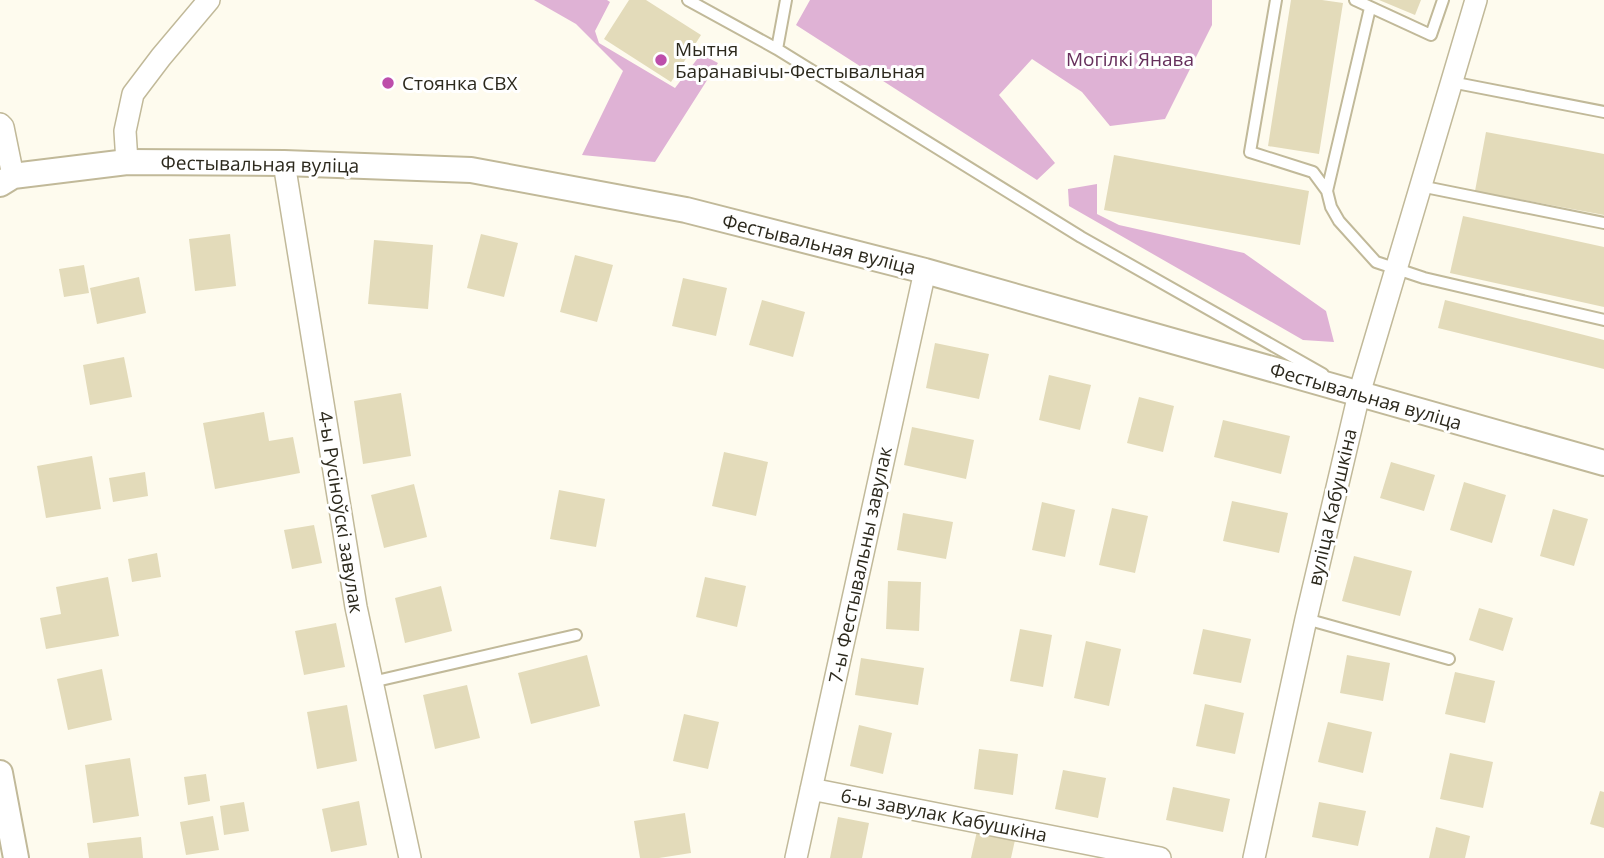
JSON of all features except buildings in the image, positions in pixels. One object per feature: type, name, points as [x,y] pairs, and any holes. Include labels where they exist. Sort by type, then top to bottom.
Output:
[{"type":"street","points":[[127,162],[125,131],[133,94],[160,57],[209,0]]},
{"type":"street","name":"вуліца Кабушкіна","points":[[1254,858],[1359,394],[1476,0]]},
{"type":"street","points":[[0,124],[3,127],[7,180]]},
{"type":"street","name":"Фестывальная вуліца","points":[[7,180],[127,162],[284,163],[471,170],[686,210],[925,271],[1604,463]]},
{"type":"street","name":"4-ы Русіноўскі завулак","points":[[284,163],[356,607],[410,858]]},
{"type":"street","name":"7-ы Фестывальны завулак","points":[[796,858],[925,271]]},
{"type":"street","points":[[0,773],[16,858]]},
{"type":"street","name":"6-ы завулак Кабушкіна","points":[[811,789],[1160,858]]},
{"type":"lane","points":[[688,0],[777,49],[1081,237],[1359,394]]},
{"type":"lane","points":[[777,49],[786,0]]},
{"type":"lane","points":[[1276,0],[1250,152],[1313,172],[1327,191],[1331,207],[1339,221],[1376,262],[1424,278],[1604,320]]},
{"type":"lane","points":[[1355,0],[1431,35],[1443,0]]},
{"type":"lane","points":[[1327,191],[1370,8]]},
{"type":"lane","points":[[1451,82],[1604,112]]},
{"type":"lane","points":[[1420,186],[1604,223]]},
{"type":"lane","points":[[1306,619],[1449,659]]},
{"type":"lane","points":[[372,682],[576,635]]},
{"type":"green space","points":[[534,0],[607,0],[610,2],[595,31],[599,43],[675,88],[701,54],[718,63],[655,162],[582,155],[623,71],[576,24]]},
{"type":"green space","name":"Могілкі Янава","points":[[810,0],[1212,0],[1212,25],[1165,119],[1110,126],[1082,92],[1032,59],[999,95],[1055,163],[1037,180],[796,25]]},
{"type":"green space","points":[[1097,184],[1097,214],[1119,225],[1244,253],[1326,311],[1334,342],[1303,340],[1069,206],[1068,189]]},
{"type":"place","name":"Мытня Баранавічы-Фестывальная","points":[[661,60]]},
{"type":"place","name":"Стоянка СВХ","points":[[388,83]]}]
